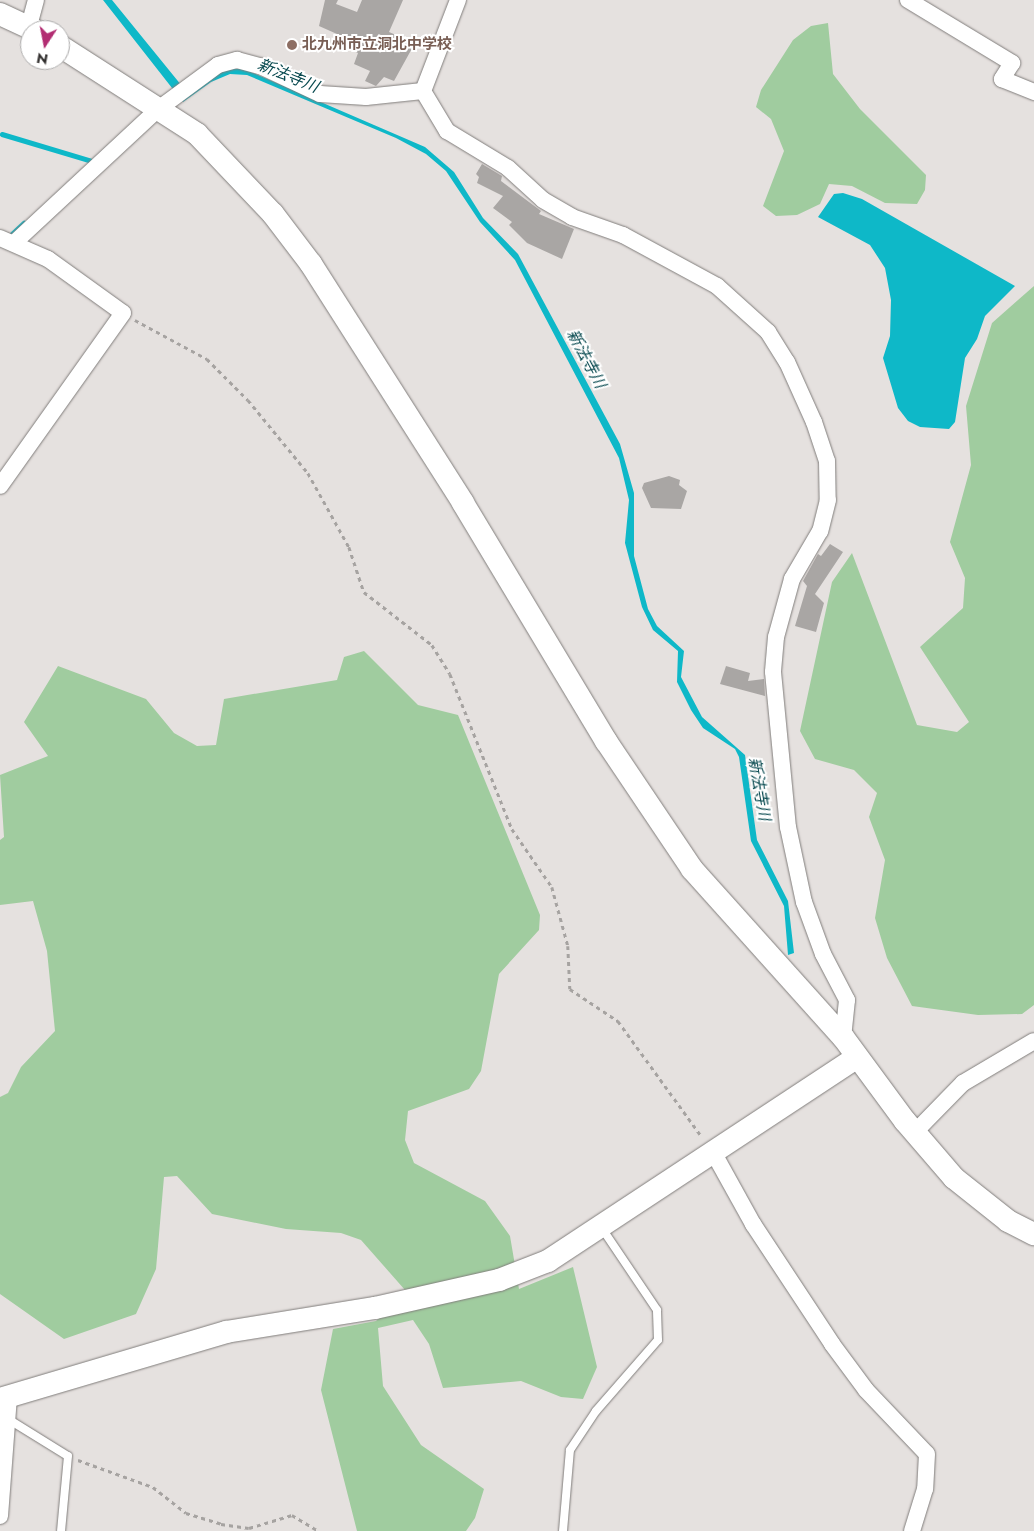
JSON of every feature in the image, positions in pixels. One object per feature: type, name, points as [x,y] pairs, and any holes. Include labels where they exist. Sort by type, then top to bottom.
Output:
[{"type":"street","points":[[33,20],[36,0]]},
{"type":"street","points":[[423,91],[458,0]]},
{"type":"street","points":[[908,0],[1012,63],[1002,79],[1034,92]]},
{"type":"street","points":[[2,12],[20,22]]},
{"type":"street","points":[[70,53],[197,134],[235,171],[311,264],[464,503],[606,741],[681,853],[726,909],[843,1037],[915,1132],[954,1178],[1008,1221],[1034,1234]]},
{"type":"street","points":[[0,486],[123,313],[48,259],[7,240],[157,110],[218,65],[237,60],[260,66],[320,94],[375,96],[423,91]]},
{"type":"street","points":[[423,91],[447,131],[508,168],[543,200],[572,217],[623,235],[680,264],[738,302],[768,332],[787,362],[828,461],[828,500],[820,530],[792,579],[776,637],[773,672],[788,827],[804,902],[823,954],[847,1000],[843,1037]]},
{"type":"street","points":[[915,1132],[963,1083],[1034,1041]]},
{"type":"street","points":[[0,1516],[6,1405],[226,1332],[317,1320],[499,1280],[548,1261],[579,1244],[600,1226],[712,1150],[857,1056]]},
{"type":"street","points":[[712,1150],[753,1224],[832,1344],[866,1390],[927,1454],[925,1489],[912,1531]]},
{"type":"lane","points":[[563,1531],[570,1450],[596,1411],[658,1340],[657,1310],[600,1226]]},
{"type":"lane","points":[[6,1405],[68,1456],[61,1531]]},
{"type":"path","points":[[123,313],[206,359],[248,400],[308,473],[349,547],[364,592],[432,645],[450,674],[512,829],[552,887],[568,946],[570,989],[618,1021],[712,1150]]},
{"type":"path","points":[[68,1456],[153,1487],[186,1513],[212,1521],[249,1528],[292,1515],[319,1531]]},
{"type":"green space","points":[[828,23],[833,74],[860,109],[926,175],[925,190],[917,204],[885,203],[852,186],[829,184],[820,204],[797,215],[776,216],[763,206],[784,151],[771,119],[756,107],[761,90],[793,40],[811,26]]},
{"type":"green space","points":[[1034,286],[1034,1005],[1022,1014],[978,1015],[912,1006],[887,958],[875,918],[885,860],[869,817],[877,793],[854,770],[815,759],[800,731],[832,582],[852,553],[917,725],[957,732],[969,722],[920,647],[963,608],[965,578],[950,542],[971,465],[966,406],[992,323]]},
{"type":"green space","points":[[364,651],[418,705],[458,715],[540,915],[539,930],[499,974],[481,1071],[469,1089],[408,1111],[405,1140],[414,1163],[485,1201],[510,1236],[519,1289],[573,1267],[597,1367],[583,1399],[561,1397],[521,1381],[443,1388],[429,1344],[413,1320],[378,1328],[383,1386],[421,1445],[484,1489],[475,1518],[466,1531],[357,1531],[321,1390],[333,1329],[376,1321],[405,1290],[361,1240],[341,1233],[286,1229],[212,1214],[177,1176],[164,1177],[156,1269],[136,1314],[64,1339],[0,1294],[0,1097],[8,1093],[21,1067],[55,1031],[47,951],[33,901],[0,905],[0,840],[4,837],[0,775],[48,756],[24,722],[58,666],[146,699],[174,733],[197,746],[216,745],[224,699],[337,680],[344,657]]},
{"type":"water","points":[[103,0],[112,0],[186,91],[208,77],[230,69],[244,69],[425,147],[454,172],[483,218],[518,254],[620,444],[634,493],[634,556],[648,609],[657,626],[684,651],[681,677],[702,717],[745,755],[757,840],[788,901],[794,953],[788,955],[784,906],[751,841],[739,757],[735,749],[703,728],[691,710],[677,682],[678,651],[653,630],[642,607],[625,543],[629,500],[619,458],[515,260],[480,222],[446,171],[426,154],[396,138],[247,75],[230,74],[211,82],[183,102]]},
{"type":"water","points":[[843,193],[862,199],[1015,286],[985,316],[977,339],[965,358],[955,422],[949,429],[920,427],[908,421],[898,408],[883,358],[890,336],[891,300],[885,268],[870,245],[818,217],[834,194]]},
{"type":"building","points":[[325,0],[338,0],[336,4],[357,12],[362,0],[403,0],[389,32],[415,43],[394,81],[384,77],[376,86],[365,81],[370,71],[354,64],[358,53],[343,46],[346,38],[319,26]]},
{"type":"building","points":[[482,164],[502,176],[501,181],[541,211],[539,214],[574,229],[562,259],[527,243],[509,225],[512,222],[493,208],[503,196],[477,183],[479,177],[476,174]]},
{"type":"building","points":[[669,476],[680,480],[679,485],[687,491],[681,509],[651,508],[642,488],[644,483]]},
{"type":"building","points":[[830,544],[843,552],[815,594],[824,603],[816,632],[795,626],[807,586],[803,581],[818,554],[821,556]]},
{"type":"building","points":[[726,666],[750,673],[748,681],[764,679],[765,696],[720,684]]},
{"type":"waterway","points":[[2,134],[92,161]]},
{"type":"waterway","points":[[12,234],[24,223]]},
{"type":"place","name":"北九州市立洞北中学校","points":[[292,45]]},
{"type":"water label","name":"新法寺川","points":[[288,76]]},
{"type":"water label","name":"新法寺川","points":[[586,359]]},
{"type":"water label","name":"新法寺川","points":[[759,789]]}]
